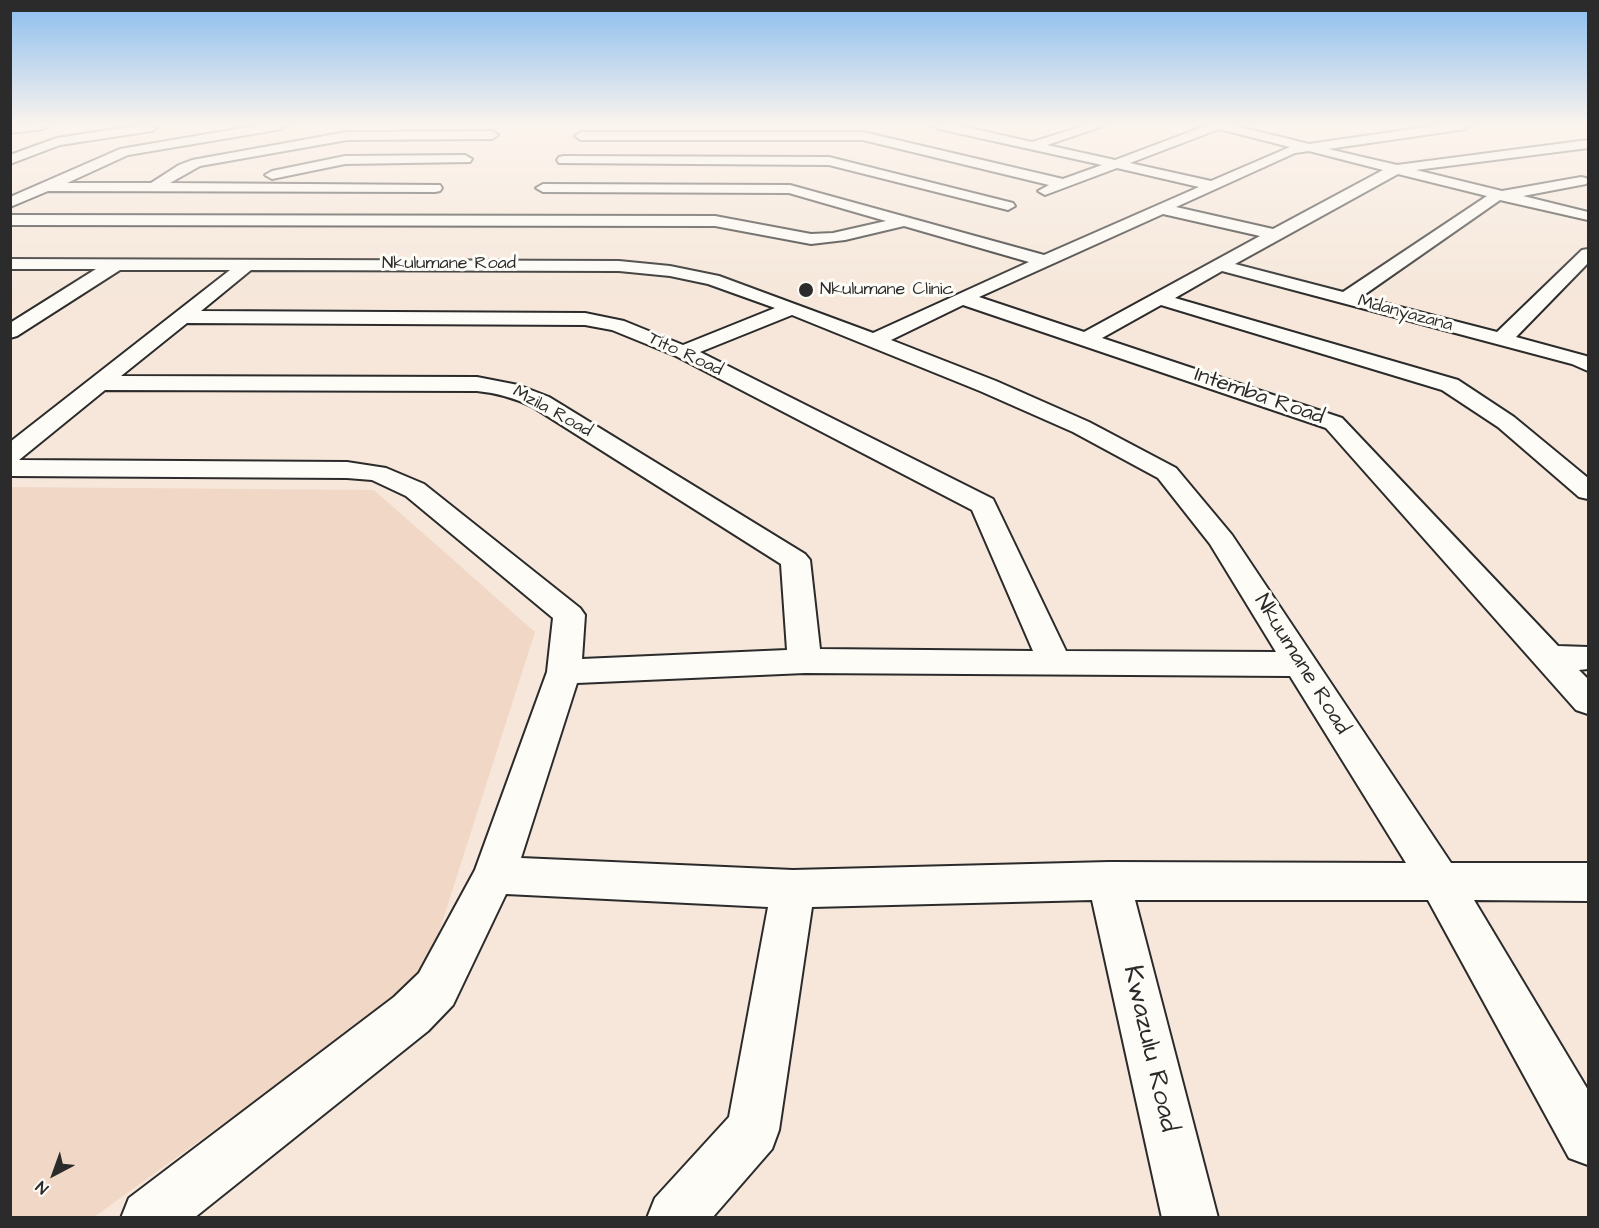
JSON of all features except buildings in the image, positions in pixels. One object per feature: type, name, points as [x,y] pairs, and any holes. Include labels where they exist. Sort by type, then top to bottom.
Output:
[{"type":"street","points":[[10,203],[55,182]]},
{"type":"street","points":[[153,187],[160,182]]},
{"type":"street","points":[[250,187],[259,182]]},
{"type":"street","points":[[44,187],[250,187],[400,182]]},
{"type":"street","points":[[400,220],[441,182]]},
{"type":"street","points":[[485,264],[515,221],[547,182]]},
{"type":"street","points":[[920,182],[1013,204],[987,214]]},
{"type":"street","points":[[1057,182],[1064,184]]},
{"type":"street","points":[[1036,195],[1069,182]]},
{"type":"street","points":[[1195,182],[1211,186]]},
{"type":"street","points":[[875,340],[962,298],[1219,182]]},
{"type":"street","points":[[1086,339],[1372,182]]},
{"type":"street","points":[[1448,182],[1588,216]]},
{"type":"street","points":[[1347,298],[1500,194],[1544,182]]},
{"type":"street","points":[[536,196],[780,188],[800,191],[906,220],[1046,261]]},
{"type":"street","points":[[1163,209],[1276,235]]},
{"type":"street","points":[[10,220],[729,222],[819,239],[906,220]]},
{"type":"street","points":[[944,232],[965,223]]},
{"type":"street","points":[[1501,340],[1588,254]]},
{"type":"street","name":"Nkulumane Road","points":[[10,264],[619,266],[670,271],[713,280],[875,340]]},
{"type":"street","points":[[10,332],[117,264]]},
{"type":"street","points":[[10,455],[248,264]]},
{"type":"street","name":"Mdanyazana","points":[[1220,265],[1588,365]]},
{"type":"street","name":"Intemba Road","points":[[962,298],[1334,423],[1588,701]]},
{"type":"street","points":[[1159,299],[1449,385],[1506,422],[1588,491]]},
{"type":"street","points":[[683,352],[792,308]]},
{"type":"street","points":[[10,316],[35,316]]},
{"type":"street","name":"Tito Road","points":[[183,317],[585,319],[617,325],[683,352],[982,505],[1056,664]]},
{"type":"street","name":"Nkuumane Road","points":[[875,340],[1081,427],[1167,473],[1222,541],[1440,883],[1588,1139]]},
{"type":"street","name":"Mzila Road","points":[[101,383],[477,384],[503,386],[520,392],[541,402],[795,560],[805,661]]},
{"type":"street","points":[[10,468],[347,470],[378,473],[415,490],[569,615],[564,672],[494,875],[436,989],[411,1014],[149,1218]]},
{"type":"street","points":[[1548,658],[1588,658]]},
{"type":"street","points":[[564,672],[805,661],[1300,664]]},
{"type":"street","points":[[494,875],[793,889],[1109,881],[1588,882]]},
{"type":"street","name":"Kwazulu Road","points":[[1109,881],[1190,1218]]},
{"type":"street","points":[[675,1218],[753,1130],[793,889]]},
{"type":"shaded area","points":[[11,487],[374,490],[535,632],[424,979],[94,1217],[11,1218]]},
{"type":"place","name":"Nkulumane Clinic","points":[[806,290]]}]
